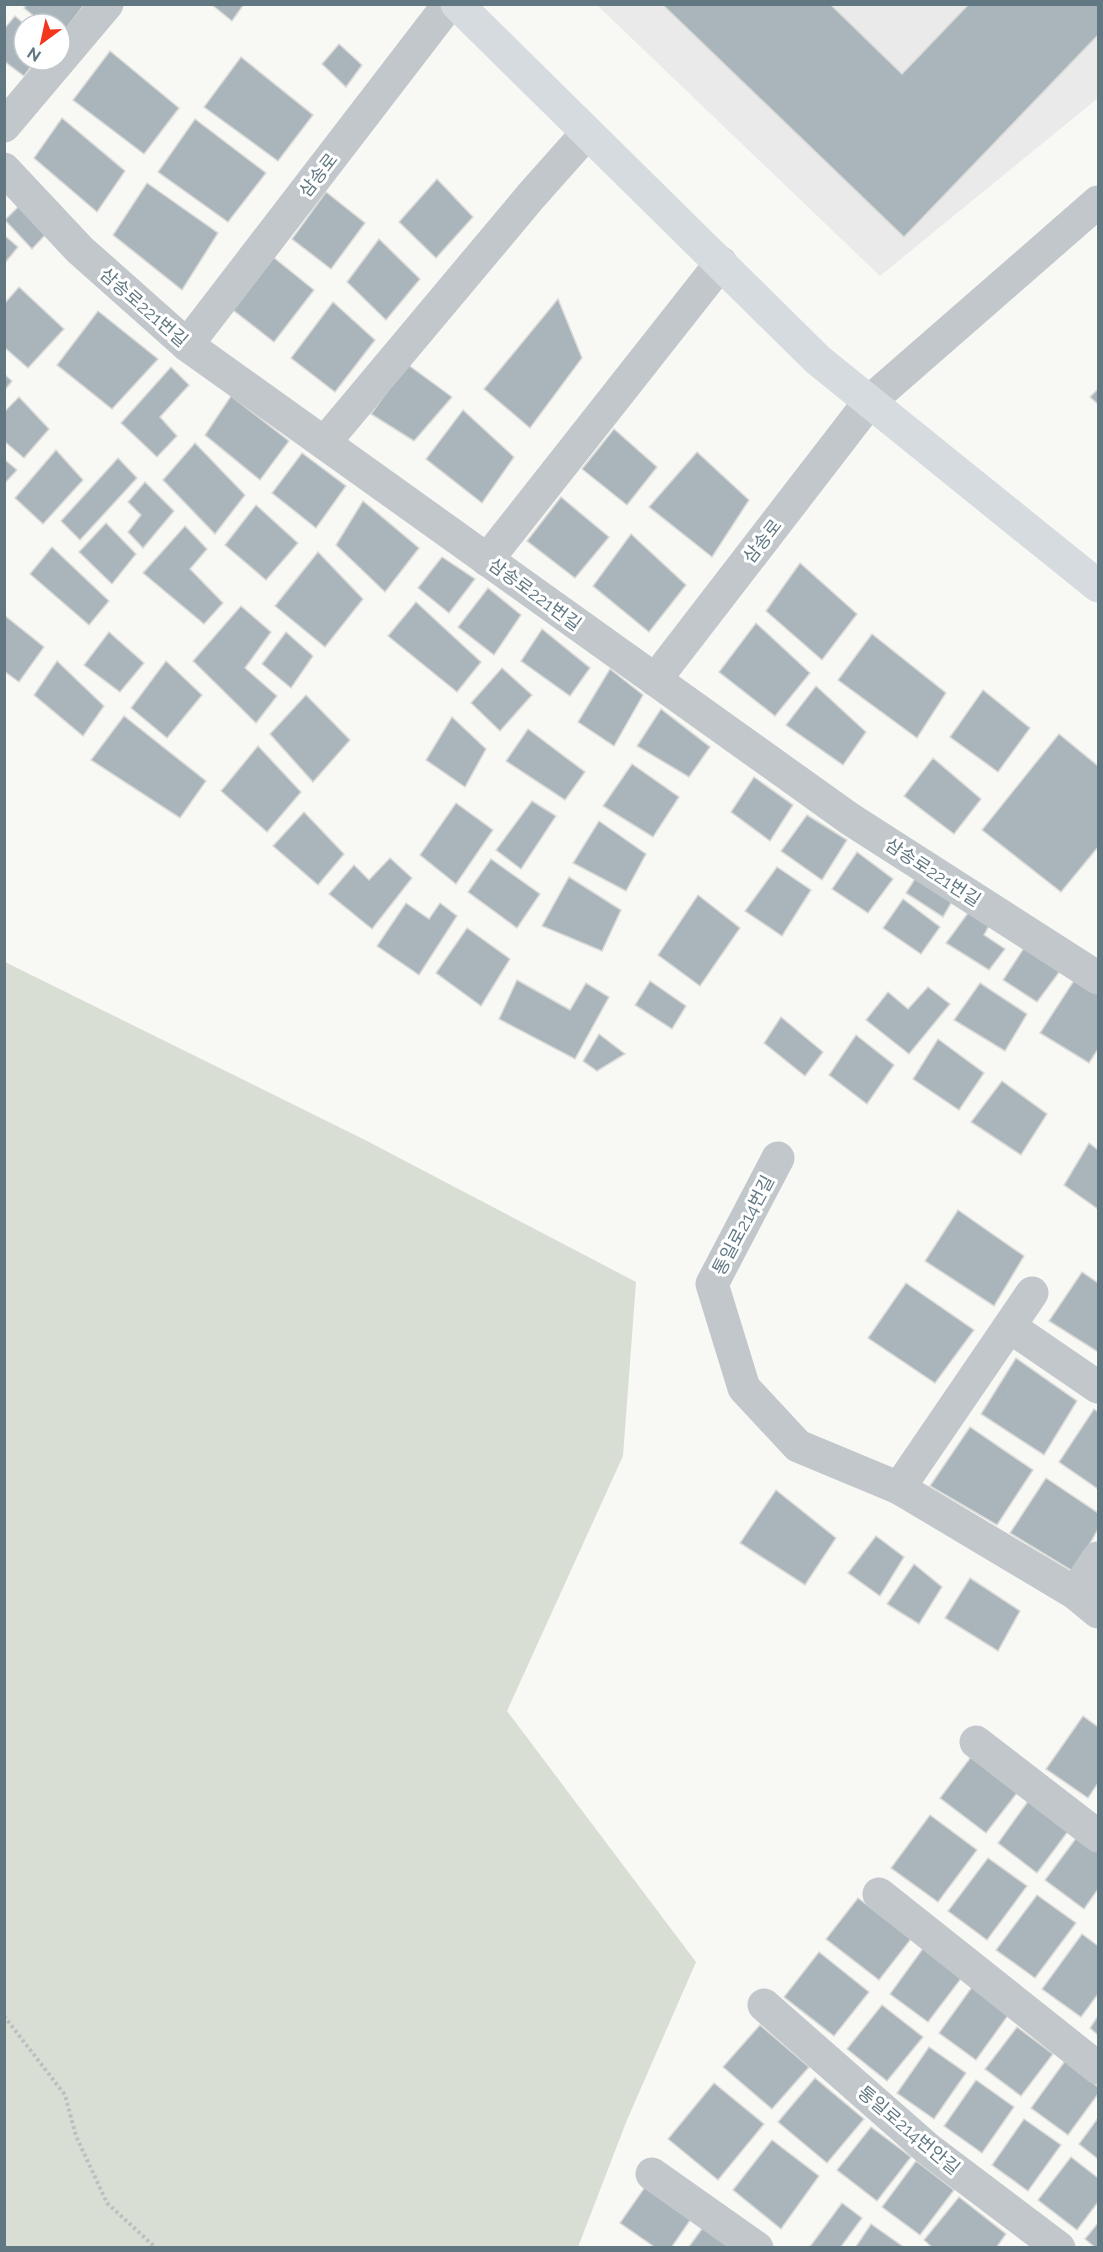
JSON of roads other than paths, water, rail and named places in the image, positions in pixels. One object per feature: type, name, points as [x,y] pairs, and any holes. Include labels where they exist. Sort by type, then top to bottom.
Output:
[{"type":"main road","points":[[457,4],[818,360],[1098,586]]},
{"type":"street","points":[[4,126],[107,4]]},
{"type":"street","name":"삼송로","points":[[187,345],[449,4]]},
{"type":"street","points":[[325,442],[531,196],[587,133]]},
{"type":"street","name":"삼송로221번길","points":[[8,181],[80,250],[187,345],[850,819],[1098,978]]},
{"type":"street","name":"삼송로","points":[[655,680],[870,401],[1098,202]]},
{"type":"street","points":[[487,560],[721,263]]},
{"type":"street","name":"통일로214번길","points":[[778,1158],[712,1284],[744,1388],[798,1446],[899,1488],[1087,1603]]},
{"type":"street","points":[[899,1488],[1032,1293]]},
{"type":"street","points":[[1010,1327],[1098,1387]]},
{"type":"street","points":[[1087,1603],[1098,1558]]},
{"type":"street","points":[[976,1742],[1098,1836]]},
{"type":"street","points":[[879,1894],[1098,2068]]},
{"type":"street","name":"통일로214번안길","points":[[764,2005],[928,2149],[1059,2247]]},
{"type":"street","points":[[652,2174],[757,2247]]}]
